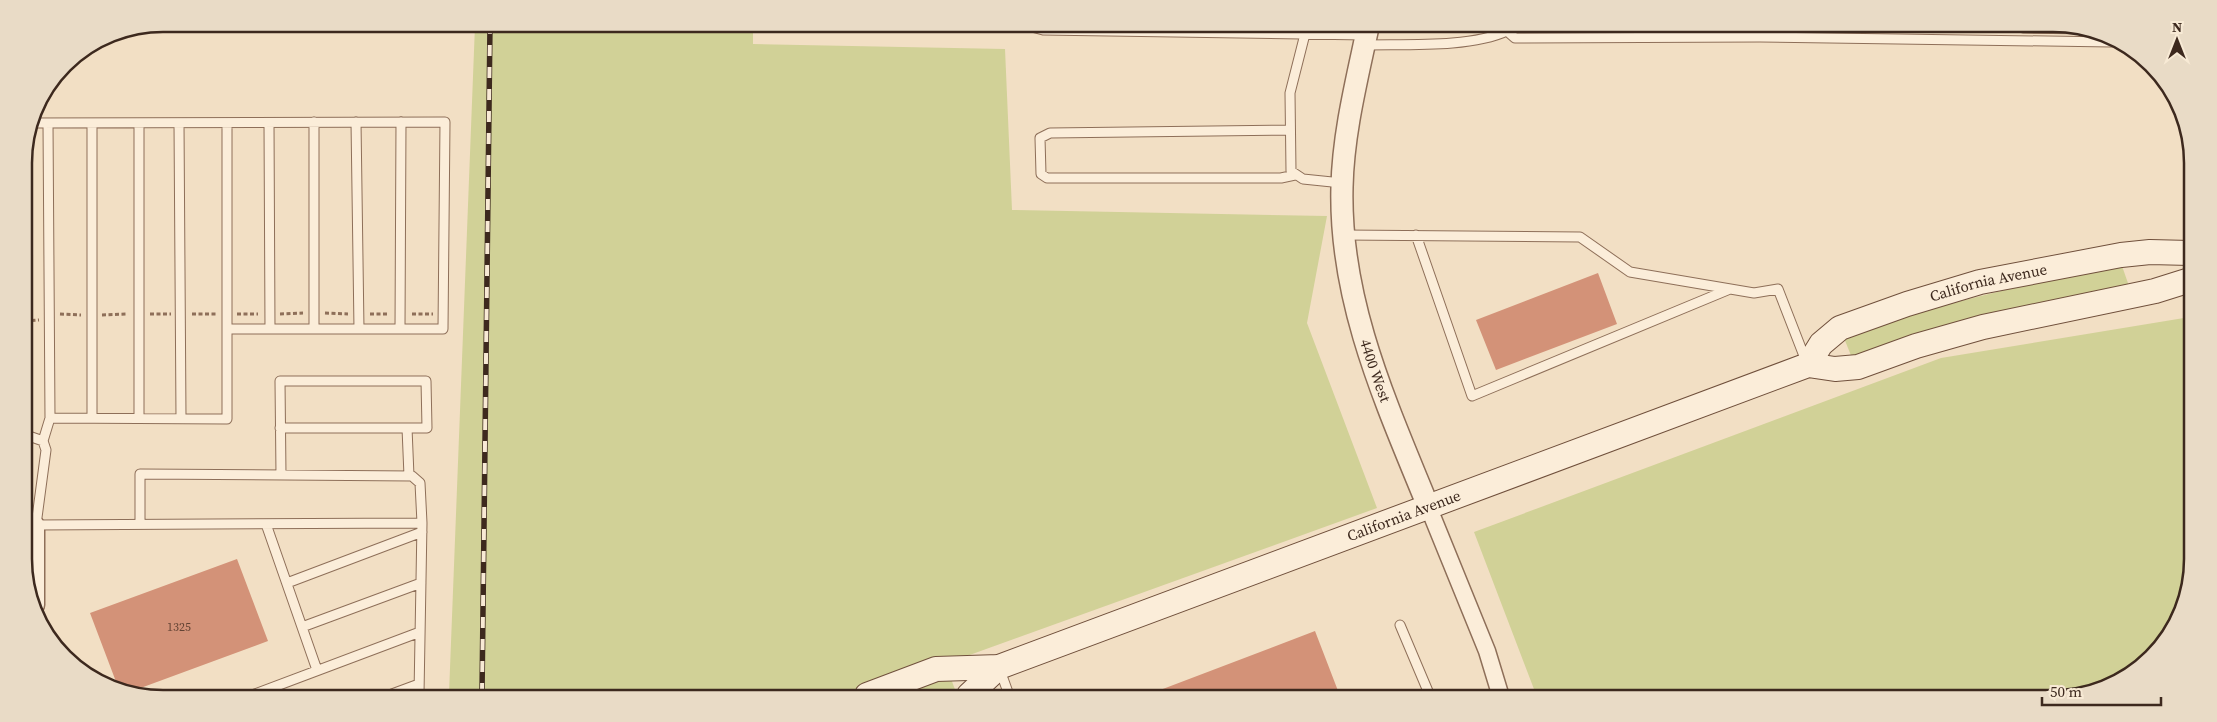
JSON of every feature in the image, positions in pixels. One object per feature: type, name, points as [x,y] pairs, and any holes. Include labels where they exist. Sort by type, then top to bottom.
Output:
[{"type":"main road","name":"California Avenue","points":[[881,690],[936,669],[999,667],[1808,364],[1821,344],[1840,328],[1907,304],[1980,282],[2121,255],[2150,252],[2184,253]]},
{"type":"main road","points":[[1808,364],[1836,369],[1858,367],[1916,346],[1983,327],[2155,291],[2184,282]]},
{"type":"main road","name":"California Avenue","points":[[975,690],[999,667]]},
{"type":"street","name":"4400 West","points":[[1366,36],[1345,145],[1342,183],[1343,234],[1351,294],[1364,342],[1487,651],[1499,689]]},
{"type":"street","points":[[32,542],[34,578]]},
{"type":"lane","points":[[1203,32],[1305,34],[1311,32]]},
{"type":"lane","points":[[1338,32],[1436,44],[1494,38],[1505,32]]},
{"type":"lane","points":[[1512,32],[1515,38],[1760,38],[2100,42]]},
{"type":"lane","points":[[1294,175],[1290,164],[1290,93],[1305,34]]},
{"type":"lane","points":[[50,418],[227,419],[227,122]]},
{"type":"lane","points":[[269,122],[270,329]]},
{"type":"lane","points":[[314,122],[314,329]]},
{"type":"lane","points":[[356,122],[359,329]]},
{"type":"lane","points":[[400,329],[401,122]]},
{"type":"lane","points":[[40,123],[445,122],[442,329],[227,329]]},
{"type":"lane","points":[[32,520],[46,450],[43,441],[50,418],[48,123]]},
{"type":"lane","points":[[92,123],[92,418]]},
{"type":"lane","points":[[139,123],[139,418]]},
{"type":"lane","points":[[179,123],[182,418]]},
{"type":"lane","points":[[1290,130],[1050,132],[1040,138],[1041,174],[1046,178],[1281,178],[1294,175],[1303,179],[1342,183]]},
{"type":"lane","points":[[1343,234],[1580,237],[1630,272],[1754,293],[1778,290],[1808,364]]},
{"type":"lane","points":[[1416,235],[1472,396],[1731,288]]},
{"type":"lane","points":[[280,428],[427,428],[426,381],[280,381],[280,428],[280,475]]},
{"type":"lane","points":[[407,428],[409,476]]},
{"type":"lane","points":[[32,437],[43,441]]},
{"type":"lane","points":[[140,524],[140,474],[409,476],[420,483],[422,527],[419,690]]},
{"type":"lane","points":[[32,525],[266,524],[422,527]]},
{"type":"lane","points":[[266,524],[317,670]]},
{"type":"lane","points":[[287,583],[422,527]]},
{"type":"lane","points":[[302,627],[421,583]]},
{"type":"lane","points":[[1400,625],[1427,689]]},
{"type":"lane","points":[[265,690],[420,632]]},
{"type":"lane","points":[[999,667],[1007,690]]},
{"type":"lane","points":[[403,690],[419,684]]},
{"type":"green space","points":[[475,33],[753,33],[753,44],[1005,49],[1012,210],[1327,216],[1307,323],[1377,508],[874,690],[449,690]]},
{"type":"green space","points":[[2122,266],[2129,286],[2038,303],[1943,329],[1852,358],[1844,338],[1937,307],[2033,283]]},
{"type":"green space","points":[[2184,318],[2183,575],[2178,600],[2171,616],[2157,638],[2133,662],[2111,676],[2095,683],[2062,689],[1534,689],[1474,532],[1941,358]]},
{"type":"green space","points":[[950,676],[955,690],[914,690]]},
{"type":"building","points":[[1598,273],[1617,324],[1496,370],[1476,320]]},
{"type":"building","points":[[237,559],[268,641],[143,687],[115,680],[90,613]]},
{"type":"building","points":[[1315,631],[1337,689],[1162,689]]},
{"type":"railway","points":[[482,690],[490,33]]}]
